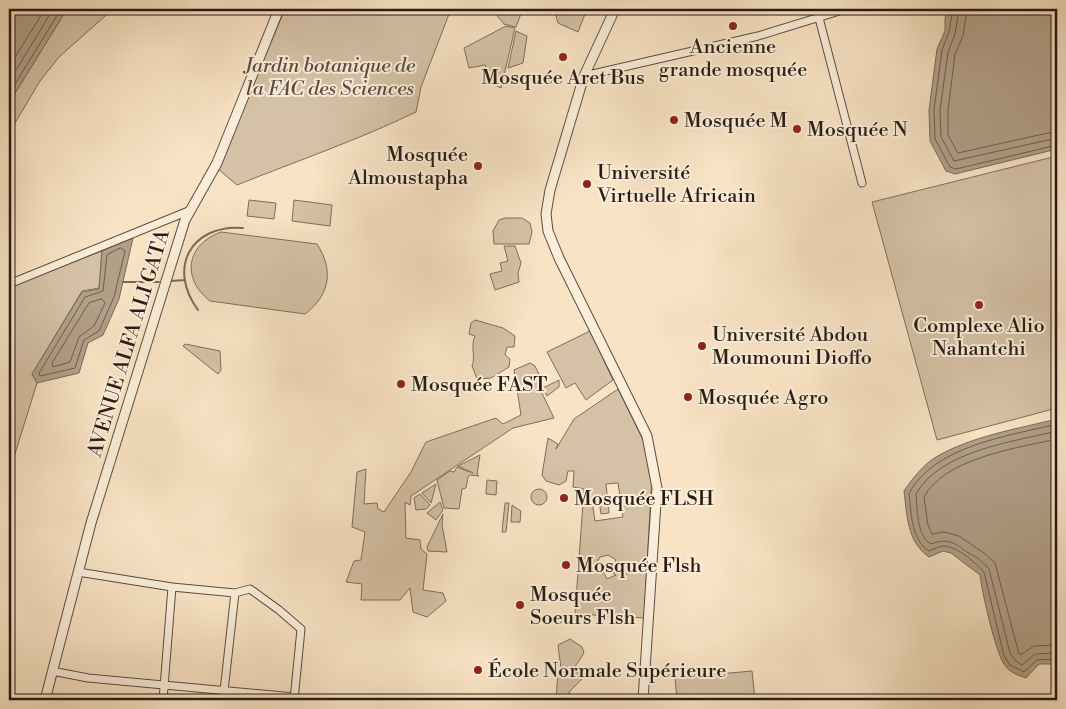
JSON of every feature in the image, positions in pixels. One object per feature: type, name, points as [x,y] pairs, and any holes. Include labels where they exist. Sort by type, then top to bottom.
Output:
[{"type":"street","name":"AVENUE ALFA ALI GATA","points":[[45,700],[78,572],[148,331],[185,220],[218,163],[279,9]]},
{"type":"street","points":[[615,9],[584,76],[556,164],[546,214],[548,230],[558,258],[647,436],[650,447],[657,488],[643,700]]},
{"type":"street","points":[[584,76],[758,36],[846,9]]},
{"type":"street","points":[[819,18],[862,183]]},
{"type":"street","points":[[9,284],[191,210]]},
{"type":"street","points":[[52,671],[88,678],[295,699],[301,629],[254,591],[250,589],[235,593],[172,587],[78,572]]},
{"type":"street","points":[[163,700],[172,587]]},
{"type":"street","points":[[224,691],[235,593]]},
{"type":"green space","points":[[67,9],[113,9],[59,57],[40,81],[9,133],[9,103]]},
{"type":"green space","name":"Jardin botanique de la FAC des Sciences","points":[[285,9],[451,9],[421,87],[416,112],[350,141],[237,185],[218,169]]},
{"type":"green space","points":[[515,9],[522,11],[516,27],[504,24],[494,12]]},
{"type":"green space","points":[[554,9],[587,9],[578,32],[558,23]]},
{"type":"green space","points":[[506,26],[515,28],[501,88],[491,83],[485,65],[469,68],[464,48]]},
{"type":"green space","points":[[516,31],[527,36],[523,63],[508,68]]},
{"type":"green space","name":"Complexe Alio Nahantchi","points":[[1057,156],[1057,408],[937,440],[872,202]]},
{"type":"green space","points":[[249,200],[276,203],[274,219],[247,216]]},
{"type":"green space","points":[[294,200],[332,205],[330,226],[292,221]]},
{"type":"green space","points":[[522,218],[530,223],[532,232],[529,244],[494,244],[493,231],[499,220]]},
{"type":"green space","points":[[221,232],[317,244],[326,263],[327,273],[327,282],[320,299],[305,314],[210,301],[195,282],[192,263],[194,253],[200,245]]},
{"type":"green space","points":[[504,246],[515,246],[521,263],[518,273],[519,282],[495,290],[490,274],[502,271],[500,263],[508,261]]},
{"type":"green space","points":[[102,251],[99,288],[82,291],[32,374],[37,383],[9,473],[9,287]]},
{"type":"green space","points":[[475,320],[503,328],[515,336],[514,347],[507,347],[505,355],[510,359],[509,367],[491,378],[477,379],[472,366],[475,336],[469,334],[471,323]]},
{"type":"green space","points":[[590,331],[613,380],[586,400],[575,383],[566,388],[547,352]]},
{"type":"green space","points":[[185,344],[220,351],[221,370],[218,374],[183,346]]},
{"type":"green space","points":[[530,363],[535,366],[542,380],[540,389],[554,418],[513,428],[411,496],[410,505],[405,502],[406,538],[420,540],[421,549],[427,554],[423,590],[443,593],[446,601],[427,617],[413,612],[410,588],[400,600],[361,600],[362,584],[346,582],[354,561],[361,560],[365,532],[352,527],[357,472],[366,469],[364,504],[377,503],[378,509],[384,512],[411,472],[426,442],[496,418],[503,424],[521,415],[514,370]]},
{"type":"green space","points":[[559,380],[559,387],[547,396],[543,388]]},
{"type":"green space","points":[[618,389],[644,442],[652,476],[644,618],[575,614],[584,489],[573,487],[574,471],[568,471],[566,481],[559,485],[546,481],[542,475],[548,438],[558,444],[556,449],[574,419]],"holes":[[[618,483],[623,517],[595,521],[592,501],[599,499],[601,514],[609,513],[606,484]],[[608,555],[615,559],[617,565],[613,573],[616,575],[607,579],[604,573],[598,570],[596,564],[600,557]]]},
{"type":"green space","points":[[480,455],[477,474],[479,476],[470,475],[468,477],[466,488],[462,489],[459,509],[444,508],[437,480],[450,471],[454,472],[457,467],[473,473],[458,466]]},
{"type":"green space","points":[[487,480],[497,481],[496,495],[486,494]]},
{"type":"green space","points":[[436,484],[431,503],[422,493]]},
{"type":"green space","points":[[536,489],[542,489],[547,494],[545,503],[536,505],[531,500],[531,494]]},
{"type":"green space","points":[[420,494],[430,505],[426,509],[416,510],[414,498]]},
{"type":"green space","points":[[440,502],[443,510],[436,520],[427,513]]},
{"type":"green space","points":[[505,503],[509,503],[506,532],[502,532]]},
{"type":"green space","points":[[512,505],[521,511],[520,522],[511,522]]},
{"type":"green space","points":[[443,514],[442,525],[447,552],[428,551],[427,547]]},
{"type":"green space","points":[[570,639],[582,647],[584,653],[574,668],[567,672],[570,675],[577,672],[585,676],[569,692],[576,700],[556,700],[558,672],[561,669],[558,645]]},
{"type":"green space","points":[[752,671],[755,700],[677,700],[675,678]]},
{"type":"water","points":[[9,9],[67,9],[9,103]]},
{"type":"water","points":[[949,9],[1057,9],[1057,149],[955,174],[946,171],[930,141],[929,110],[937,49],[945,31],[945,18]]},
{"type":"water","points":[[133,238],[119,299],[103,335],[88,343],[79,373],[37,383],[32,374],[82,292],[99,289],[102,251]]},
{"type":"water","points":[[1057,419],[1057,664],[1039,664],[1026,678],[1010,671],[1002,661],[990,623],[980,575],[951,553],[943,551],[929,557],[916,544],[909,527],[904,491],[927,464],[950,450],[980,438]]},
{"type":"waterway","points":[[198,310],[189,294],[185,279],[185,265],[189,252],[198,241],[210,233],[225,229],[243,228]]},
{"type":"waterway","points":[[171,281],[185,280]]},
{"type":"waterway","points":[[123,282],[159,282]]},
{"type":"place","name":"Ancienne grande mosquée","points":[[733,26]]},
{"type":"place","name":"Mosquée Aret Bus","points":[[563,57]]},
{"type":"place","name":"Mosquée M","points":[[674,120]]},
{"type":"place","name":"Mosquée N","points":[[797,129]]},
{"type":"place","name":"Mosquée Almoustapha","points":[[478,166]]},
{"type":"place","name":"Université Virtuelle Africain","points":[[587,184]]},
{"type":"place","name":"Complexe Alio Nahantchi","points":[[979,305]]},
{"type":"place","name":"Université Abdou Moumouni Dioffo","points":[[702,346]]},
{"type":"place","name":"Mosquée FAST","points":[[401,384]]},
{"type":"place","name":"Mosquée Agro","points":[[688,397]]},
{"type":"place","name":"Mosquée FLSH","points":[[564,498]]},
{"type":"place","name":"Mosquée Flsh","points":[[566,565]]},
{"type":"place","name":"Mosquée Soeurs Flsh","points":[[520,605]]},
{"type":"place","name":"École Normale Supérieure","points":[[478,670]]}]
